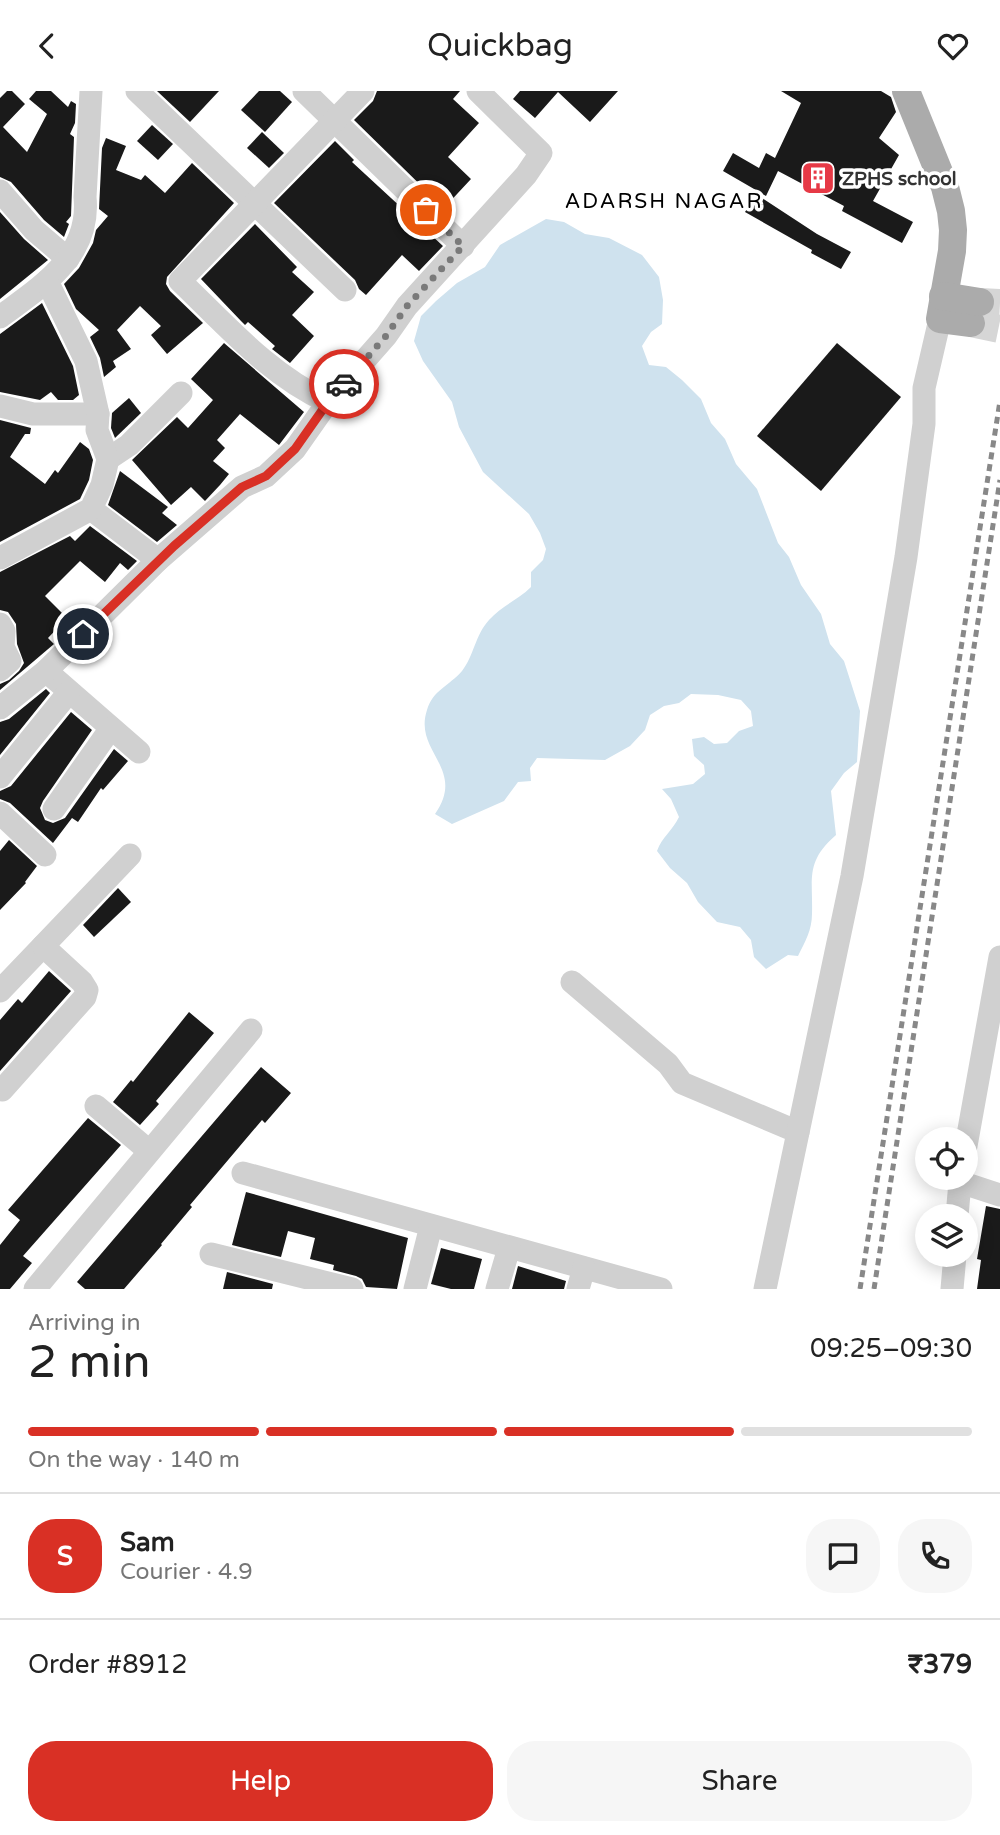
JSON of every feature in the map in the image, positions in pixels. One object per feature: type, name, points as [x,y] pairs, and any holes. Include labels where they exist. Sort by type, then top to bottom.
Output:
[{"type":"main road","points":[[906,91],[945,187],[951,211],[958,310]]},
{"type":"main road","points":[[920,91],[956,180],[964,213],[965,257],[958,310]]},
{"type":"street","points":[[0,317],[47,281],[68,259],[78,242],[86,214],[91,91]]},
{"type":"street","points":[[138,91],[345,290]]},
{"type":"street","points":[[304,91],[463,246]]},
{"type":"street","points":[[328,402],[307,393],[272,369],[180,281],[362,91]]},
{"type":"street","points":[[0,708],[46,671],[158,561],[242,487],[266,476],[295,449],[328,402],[386,336],[407,306],[526,176],[541,153],[478,91]]},
{"type":"street","points":[[0,191],[34,230],[68,259]]},
{"type":"street","points":[[0,558],[91,509],[102,485],[108,459],[97,430],[98,414],[86,361],[47,281]]},
{"type":"street","points":[[765,1289],[852,876],[906,558],[924,424],[937,391],[958,310]]},
{"type":"street","points":[[108,459],[129,445],[181,393]]},
{"type":"street","points":[[0,406],[33,414],[98,414]]},
{"type":"street","points":[[91,509],[158,561]]},
{"type":"street","points":[[0,624],[4,631],[3,647],[9,661],[0,670]]},
{"type":"street","points":[[46,671],[139,752]]},
{"type":"street","points":[[0,777],[69,692]]},
{"type":"street","points":[[54,809],[111,728]]},
{"type":"street","points":[[0,813],[45,855]]},
{"type":"street","points":[[0,991],[130,855]]},
{"type":"street","points":[[2,1090],[85,997],[87,990],[82,982],[43,946]]},
{"type":"street","points":[[971,1127],[991,1057],[1000,957]]},
{"type":"street","points":[[572,982],[668,1064],[682,1083],[798,1132]]},
{"type":"street","points":[[35,1289],[251,1030]]},
{"type":"street","points":[[96,1106],[149,1151]]},
{"type":"street","points":[[243,1173],[509,1248],[581,1278],[661,1289]]},
{"type":"street","points":[[978,1187],[1000,1195]]},
{"type":"street","points":[[415,1289],[431,1226]]},
{"type":"street","points":[[497,1289],[509,1248]]},
{"type":"street","points":[[211,1254],[352,1289]]},
{"type":"street","points":[[952,1289],[954,1267]]},
{"type":"water","points":[[546,219],[564,222],[585,234],[609,238],[642,255],[659,277],[663,300],[662,324],[651,332],[642,346],[649,365],[666,367],[701,399],[711,423],[725,439],[736,464],[757,489],[778,543],[789,557],[801,585],[821,614],[830,644],[844,661],[860,711],[857,762],[844,773],[831,791],[836,835],[815,862],[812,920],[808,936],[798,956],[788,955],[766,969],[754,957],[751,940],[740,927],[717,922],[698,902],[687,883],[670,868],[657,851],[679,817],[671,799],[662,789],[693,784],[705,774],[704,765],[694,756],[692,739],[704,737],[714,744],[727,743],[739,731],[753,726],[751,711],[741,700],[718,695],[691,694],[679,703],[664,706],[650,715],[645,730],[630,746],[605,760],[537,758],[530,768],[531,781],[518,782],[504,801],[452,824],[435,814],[443,798],[445,784],[443,772],[427,737],[427,710],[437,693],[462,671],[489,620],[531,587],[531,572],[543,560],[546,549],[529,514],[483,472],[459,427],[452,402],[423,361],[414,341],[421,316],[436,301],[457,283],[485,267],[500,245]]},
{"type":"building","points":[[7,91],[12,91],[25,104],[3,127],[27,152],[47,114],[29,99],[36,91],[51,91],[68,107],[71,101],[76,104],[75,123],[70,134],[74,137],[71,216],[66,222],[69,224],[64,237],[44,220],[11,182],[0,177],[0,98]]},
{"type":"building","points":[[157,91],[219,91],[190,122]]},
{"type":"building","points":[[259,91],[280,91],[292,102],[265,132],[241,110]]},
{"type":"building","points":[[377,91],[460,91],[453,99],[479,123],[448,157],[471,179],[444,208],[354,120],[373,101]]},
{"type":"building","points":[[520,91],[618,91],[590,122],[558,92],[535,118],[513,99]]},
{"type":"building","points":[[781,91],[881,91],[891,97],[896,112],[879,138],[899,155],[873,201],[913,222],[902,243],[842,211],[844,206],[778,171],[766,196],[723,171],[733,153],[759,168],[766,153],[775,158],[801,103]]},
{"type":"building","points":[[152,125],[173,144],[158,160],[137,141]]},
{"type":"building","points":[[262,132],[284,153],[269,168],[247,148]]},
{"type":"building","points":[[106,138],[126,146],[116,170],[141,180],[145,175],[165,193],[192,163],[234,203],[167,277],[166,284],[170,291],[203,323],[167,354],[151,335],[161,326],[140,306],[117,330],[131,349],[113,361],[116,367],[104,377],[100,358],[90,337],[99,330],[76,309],[64,284],[79,268],[93,243],[96,230],[108,216],[99,209],[102,148]]},
{"type":"building","points":[[335,141],[354,160],[352,162],[443,246],[419,271],[402,255],[366,295],[355,280],[274,203]]},
{"type":"building","points":[[756,194],[817,234],[851,252],[841,269],[745,212]]},
{"type":"building","points":[[0,212],[24,239],[48,260],[0,299]]},
{"type":"building","points":[[255,224],[297,267],[292,272],[314,292],[292,315],[314,336],[290,363],[272,349],[275,346],[248,322],[245,325],[201,279]]},
{"type":"building","points":[[42,303],[73,366],[79,395],[73,400],[58,400],[51,392],[40,400],[0,392],[0,334]]},
{"type":"building","points":[[224,343],[304,412],[279,445],[240,414],[217,440],[225,448],[213,461],[229,474],[205,501],[191,487],[171,505],[132,460],[177,417],[188,428],[213,400],[191,379]]},
{"type":"building","points":[[837,343],[901,397],[821,491],[757,436]]},
{"type":"building","points":[[129,398],[141,413],[115,438],[111,428],[112,413]]},
{"type":"building","points":[[0,420],[31,428],[30,434],[25,434],[10,457],[45,484],[55,470],[58,473],[80,442],[89,449],[93,460],[89,480],[80,499],[0,542]]},
{"type":"building","points":[[120,471],[168,507],[162,513],[177,525],[157,542],[108,505]]},
{"type":"building","points":[[90,526],[137,561],[128,570],[120,563],[105,582],[80,561],[45,596],[67,618],[48,638],[54,644],[0,690],[0,684],[9,680],[24,663],[17,644],[16,624],[8,612],[0,610],[0,572],[70,536],[75,541]]},
{"type":"building","points":[[46,689],[50,693],[0,755],[0,722],[9,719]]},
{"type":"building","points":[[71,712],[92,730],[43,801],[40,808],[45,820],[53,823],[65,818],[114,749],[128,761],[103,790],[101,788],[78,822],[72,818],[53,843],[10,803],[0,799],[0,791],[11,786]]},
{"type":"building","points":[[9,840],[37,866],[26,883],[0,910],[0,851]]},
{"type":"building","points":[[118,888],[131,902],[94,937],[83,925]]},
{"type":"building","points":[[49,971],[71,991],[0,1071],[0,1020],[18,999],[22,1003]]},
{"type":"building","points":[[189,1012],[214,1033],[156,1101],[159,1104],[140,1125],[113,1102],[131,1080],[133,1082]]},
{"type":"building","points":[[261,1067],[291,1093],[265,1123],[262,1120],[124,1289],[85,1289],[77,1282]]},
{"type":"building","points":[[88,1118],[121,1145],[23,1256],[32,1263],[10,1289],[0,1289],[0,1245],[20,1220],[8,1210]]},
{"type":"building","points":[[246,1192],[408,1238],[397,1289],[366,1287],[362,1279],[333,1270],[334,1265],[310,1259],[315,1238],[288,1231],[281,1257],[232,1245]]},
{"type":"building","points":[[986,1206],[1000,1209],[1000,1289],[977,1289],[981,1260],[978,1259]]},
{"type":"building","points":[[441,1248],[482,1259],[474,1289],[451,1289],[431,1284]]},
{"type":"building","points":[[518,1266],[566,1281],[564,1289],[512,1289]]},
{"type":"building","points":[[227,1272],[273,1284],[272,1289],[223,1289]]},
{"type":"tunnel","points":[[980,302],[1000,303]]},
{"type":"tunnel","points":[[971,323],[1000,329]]},
{"type":"railway","points":[[860,1289],[1000,401]]},
{"type":"railway","points":[[874,1289],[1000,480]]},
{"type":"way so far","points":[[344,384],[386,336],[407,306],[463,246],[426,210]]},
{"type":"place","name":"ZPHS school","points":[[818,178]]},
{"type":"district","name":"ADARSH NAGAR","points":[[664,201]]},
{"type":"route","points":[[83,634],[174,546],[242,487],[266,476],[295,449],[344,384]]}]
